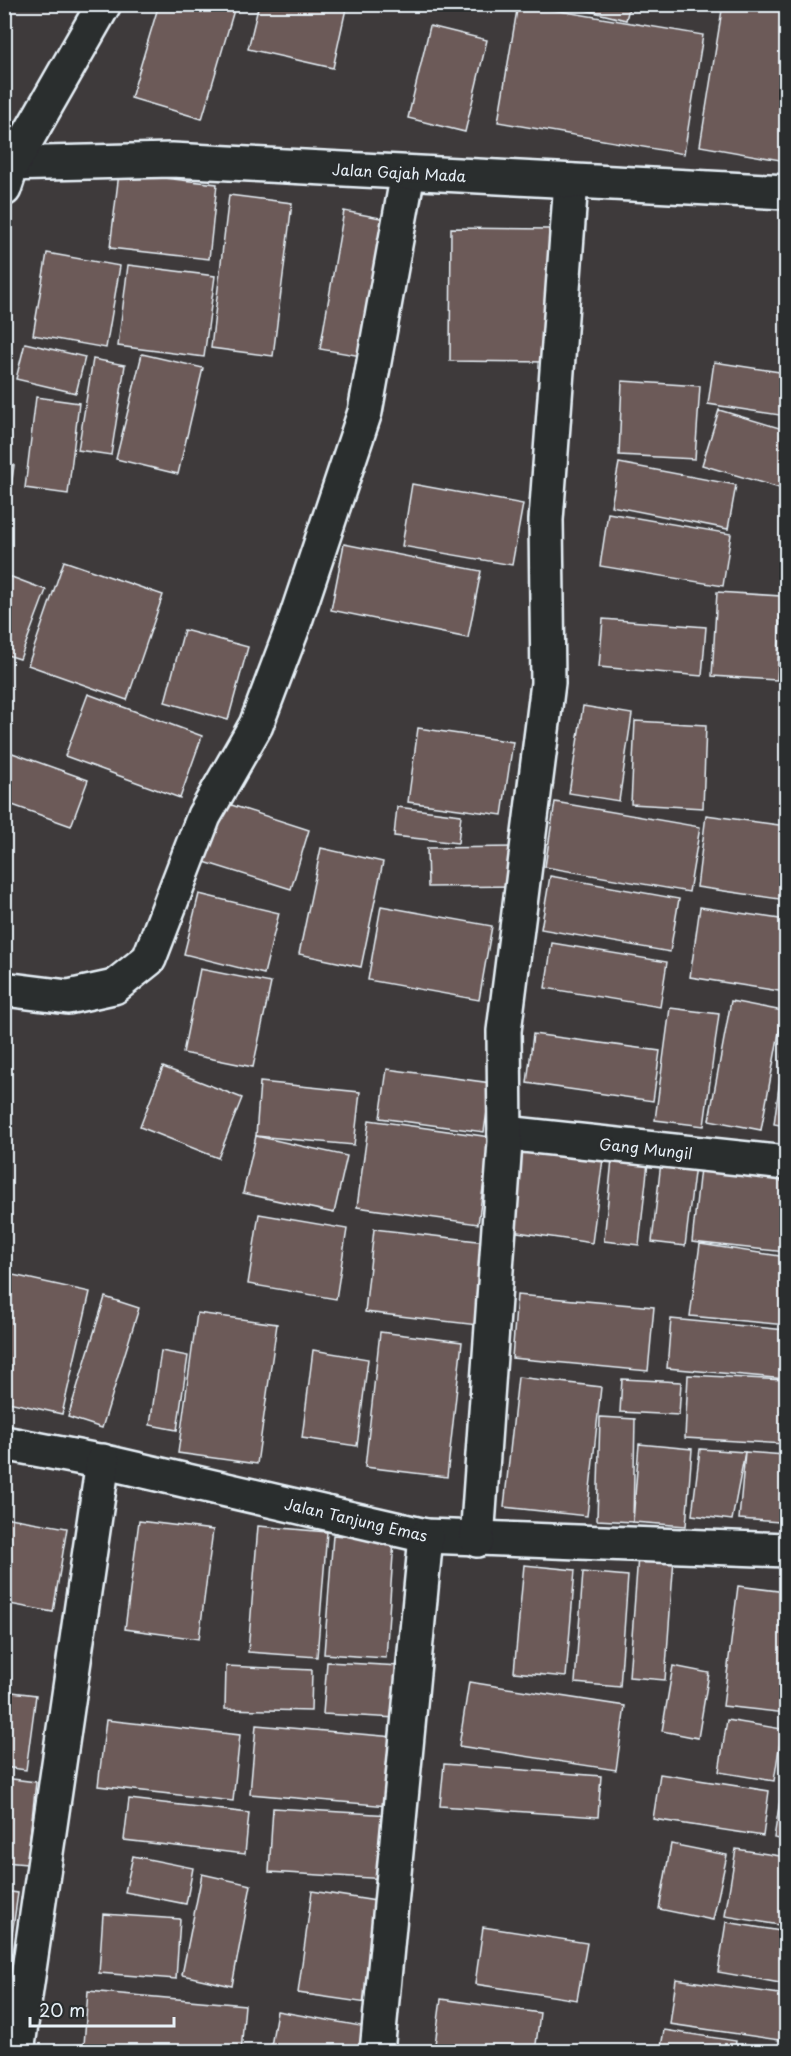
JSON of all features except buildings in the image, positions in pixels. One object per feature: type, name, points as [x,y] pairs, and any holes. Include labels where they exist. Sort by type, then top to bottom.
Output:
[{"type":"street","points":[[7,173],[104,4]]},
{"type":"street","name":"Jalan Gajah Mada","points":[[7,173],[172,160],[786,192]]},
{"type":"street","points":[[4,989],[68,997],[114,987],[149,959],[204,816],[256,725],[293,627],[365,412],[408,173]]},
{"type":"street","points":[[477,1540],[505,1132],[504,1031],[548,683],[546,520],[572,181]]},
{"type":"street","name":"Gang Mungil","points":[[505,1132],[786,1163]]},
{"type":"street","name":"Jalan Tanjung Emas","points":[[4,1443],[103,1461],[426,1536],[477,1540],[786,1550]]},
{"type":"street","points":[[17,2052],[103,1461]]},
{"type":"street","points":[[377,2052],[426,1536]]}]
